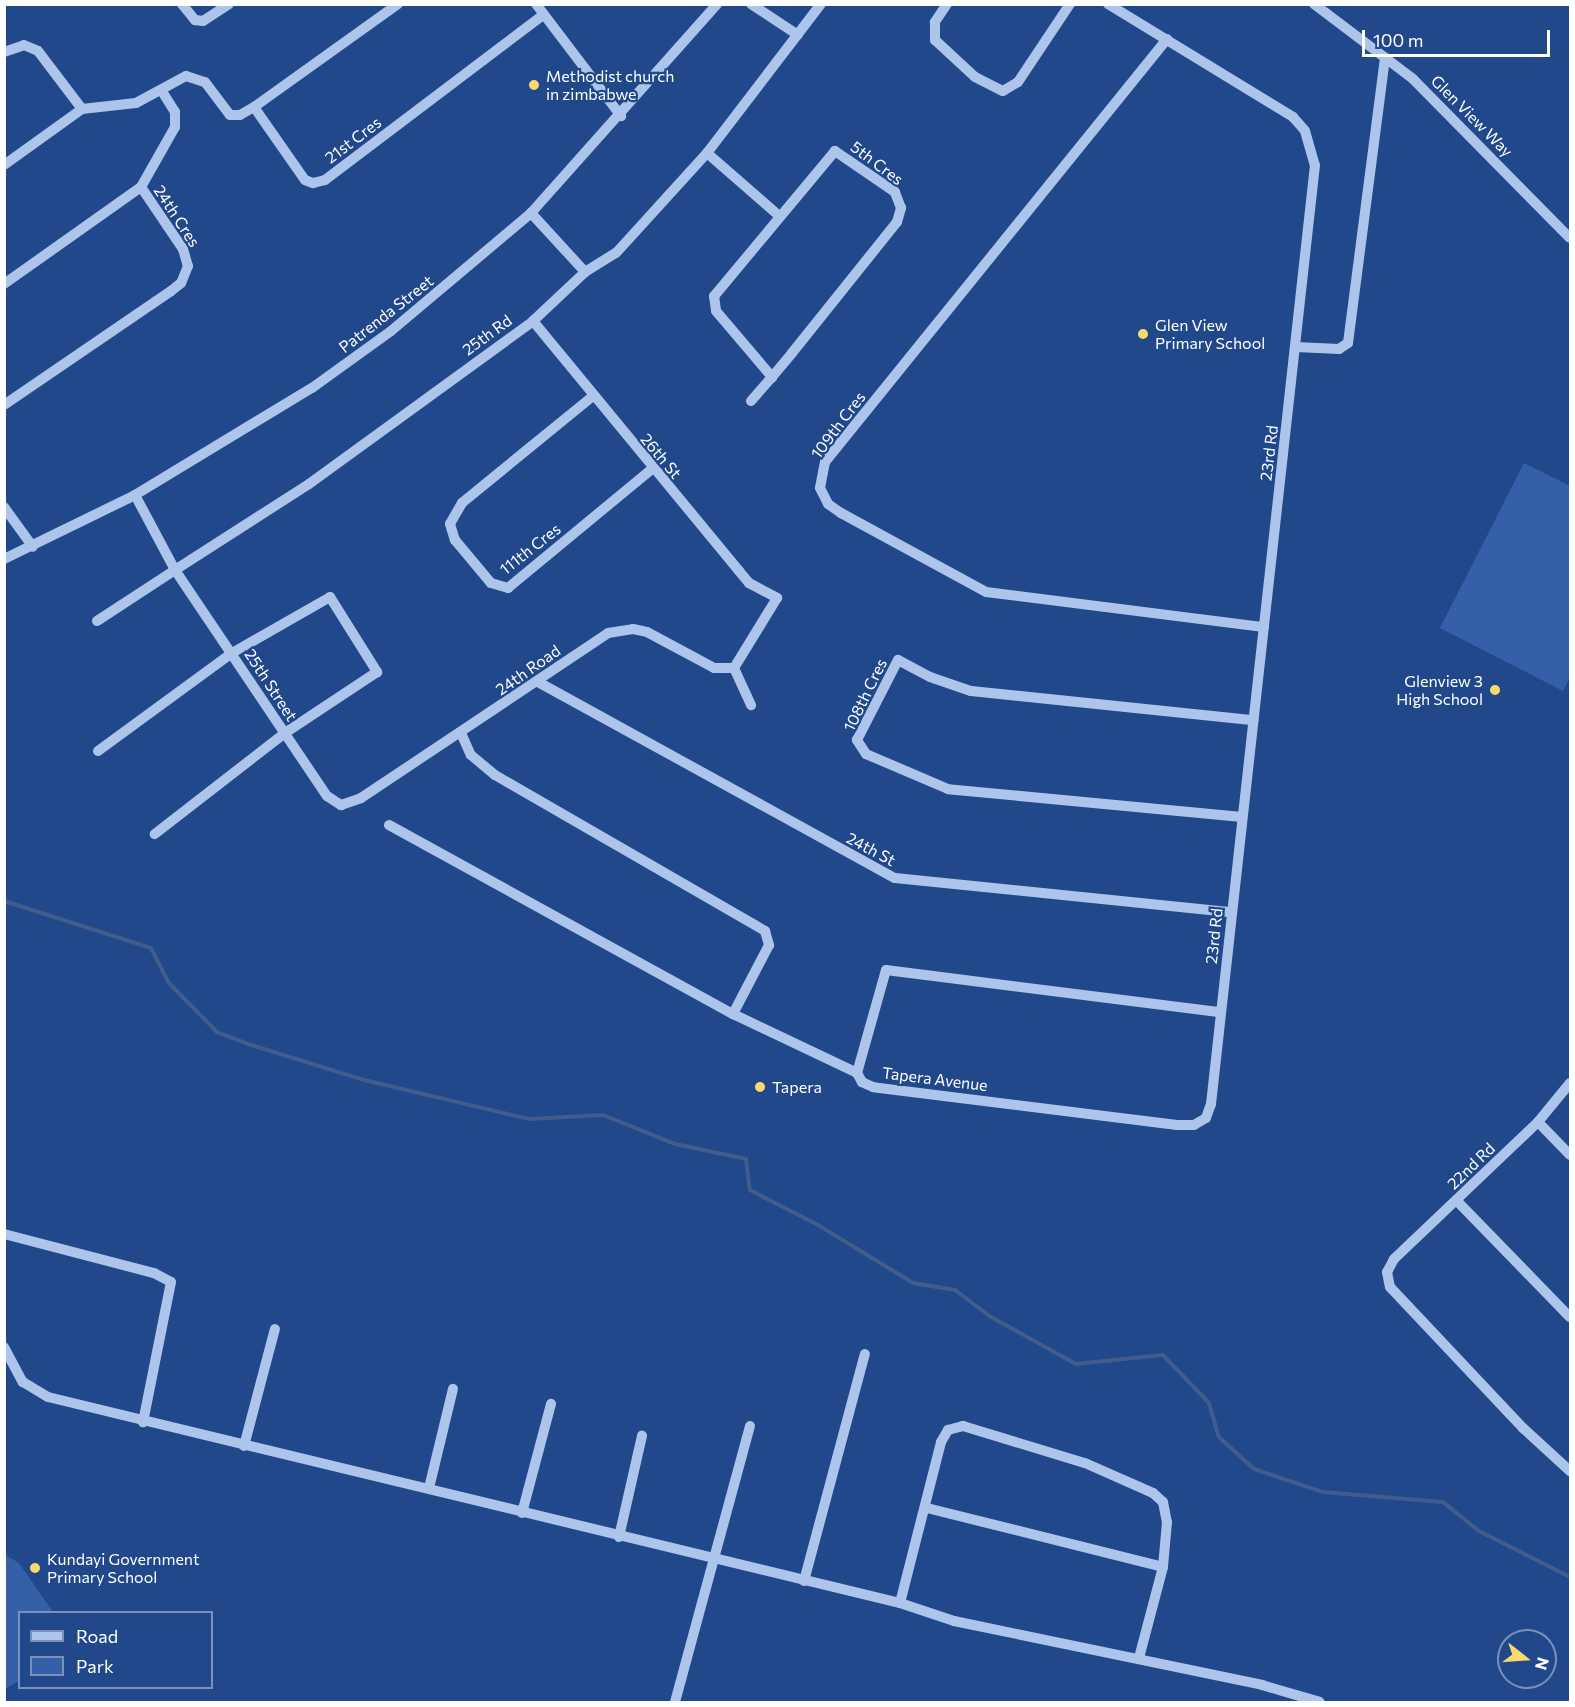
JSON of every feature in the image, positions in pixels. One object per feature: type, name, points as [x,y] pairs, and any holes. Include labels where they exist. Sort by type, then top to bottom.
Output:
[{"type":"street","points":[[182,4],[199,21],[229,4]]},
{"type":"street","points":[[4,165],[82,109],[135,103],[162,91],[186,76],[194,76],[205,81],[230,116],[240,116],[399,4]]},
{"type":"street","points":[[536,4],[621,116]]},
{"type":"street","name":"Patrenda Street","points":[[4,559],[33,547],[135,495],[312,388],[365,350],[531,213],[621,116],[717,4]]},
{"type":"street","points":[[751,4],[798,35]]},
{"type":"street","name":"25th Rd","points":[[97,621],[309,484],[533,321],[585,272],[616,253],[706,153],[821,4]]},
{"type":"street","points":[[947,4],[935,22],[935,40],[975,77],[1003,91],[1018,82],[1070,4]]},
{"type":"street","name":"23rd Rd","points":[[1108,4],[1277,105],[1305,130],[1315,165],[1220,1012]]},
{"type":"street","name":"Glen View Way","points":[[1314,4],[1413,79],[1570,238]]},
{"type":"street","name":"21st Cres","points":[[254,107],[305,180],[319,183],[543,15]]},
{"type":"street","name":"109th Cres","points":[[1167,39],[825,462],[820,488],[828,504],[841,513],[986,592],[1264,627]]},
{"type":"street","points":[[4,52],[24,45],[38,51],[82,109]]},
{"type":"street","points":[[1296,347],[1339,349],[1348,344],[1385,57]]},
{"type":"street","points":[[141,188],[175,127],[175,112],[162,91]]},
{"type":"street","name":"5th Cres","points":[[835,151],[895,192],[901,208],[894,227],[772,377],[713,304],[719,287],[778,215],[835,151]]},
{"type":"street","points":[[706,153],[778,215]]},
{"type":"street","name":"24th Cres","points":[[4,284],[141,188],[187,257],[186,275],[171,291],[4,405]]},
{"type":"street","points":[[531,213],[585,272]]},
{"type":"street","name":"26th St","points":[[533,321],[652,469],[749,583],[777,598],[734,668]]},
{"type":"street","points":[[751,401],[772,377]]},
{"type":"street","name":"111th Cres","points":[[593,396],[462,503],[450,524],[455,540],[491,583],[508,588],[652,469]]},
{"type":"street","points":[[135,495],[175,570]]},
{"type":"street","points":[[4,507],[33,547]]},
{"type":"street","name":"25th Street","points":[[175,570],[327,796],[336,803],[350,804]]},
{"type":"street","points":[[98,751],[232,653],[330,597],[377,672],[285,733],[155,834]]},
{"type":"street","name":"24th Road","points":[[350,804],[461,734],[608,633],[623,630],[663,638],[720,670],[734,668]]},
{"type":"street","name":"108th Cres","points":[[1242,816],[948,789],[866,754],[857,740],[898,660],[930,677],[971,691],[1254,720]]},
{"type":"street","points":[[734,668],[751,705]]},
{"type":"street","name":"24th St","points":[[538,682],[895,878],[1231,912]]},
{"type":"street","points":[[461,734],[471,755],[495,775],[765,931],[769,945],[733,1014]]},
{"type":"street","points":[[389,825],[733,1014],[857,1073]]},
{"type":"street","name":"Tapera Avenue","points":[[886,970],[1220,1012],[1211,1104],[1206,1118],[1194,1125],[873,1087],[862,1082],[857,1073],[886,970]]},
{"type":"street","name":"22nd Rd","points":[[1570,1083],[1538,1122],[1388,1267],[1390,1287],[1523,1428],[1570,1471]]},
{"type":"street","points":[[1538,1122],[1570,1155]]},
{"type":"street","points":[[1456,1201],[1570,1317]]},
{"type":"street","points":[[4,1234],[154,1273],[171,1282],[143,1422]]},
{"type":"street","points":[[244,1446],[275,1329]]},
{"type":"street","points":[[4,1347],[23,1382],[32,1390],[143,1422],[429,1488],[711,1560],[900,1603],[954,1621],[1140,1658],[1262,1685],[1320,1702]]},
{"type":"street","points":[[804,1581],[865,1354]]},
{"type":"street","points":[[429,1488],[453,1389]]},
{"type":"street","points":[[522,1513],[551,1404]]},
{"type":"street","points":[[675,1702],[711,1560],[750,1426]]},
{"type":"street","points":[[900,1603],[927,1508],[941,1442],[948,1430],[963,1426],[1085,1463],[1153,1493],[1163,1502],[1167,1522],[1163,1567],[1140,1658]]},
{"type":"street","points":[[619,1537],[642,1436]]},
{"type":"street","points":[[927,1508],[1163,1567]]},
{"type":"green space","points":[[1524,463],[1570,486],[1570,677],[1563,691],[1440,628]]},
{"type":"green space","points":[[4,1554],[19,1563],[52,1611],[18,1611],[18,1682],[5,1689]]},
{"type":"waterway","points":[[4,901],[151,948],[169,983],[217,1032],[251,1045],[364,1080],[529,1119],[603,1115],[675,1144],[746,1159],[750,1190],[818,1225],[913,1283],[955,1290],[991,1317],[1076,1364],[1163,1355],[1209,1403],[1219,1437],[1254,1469],[1323,1492],[1443,1502],[1479,1531],[1570,1577]]},
{"type":"place","name":"Methodist church in zimbabwe","points":[[534,85]]},
{"type":"place","name":"Glen View Primary School","points":[[1143,334]]},
{"type":"place","name":"Glenview 3 High School","points":[[1495,690]]},
{"type":"place","name":"Tapera","points":[[760,1087]]},
{"type":"place","name":"Kundayi Government Primary School","points":[[35,1568]]}]
